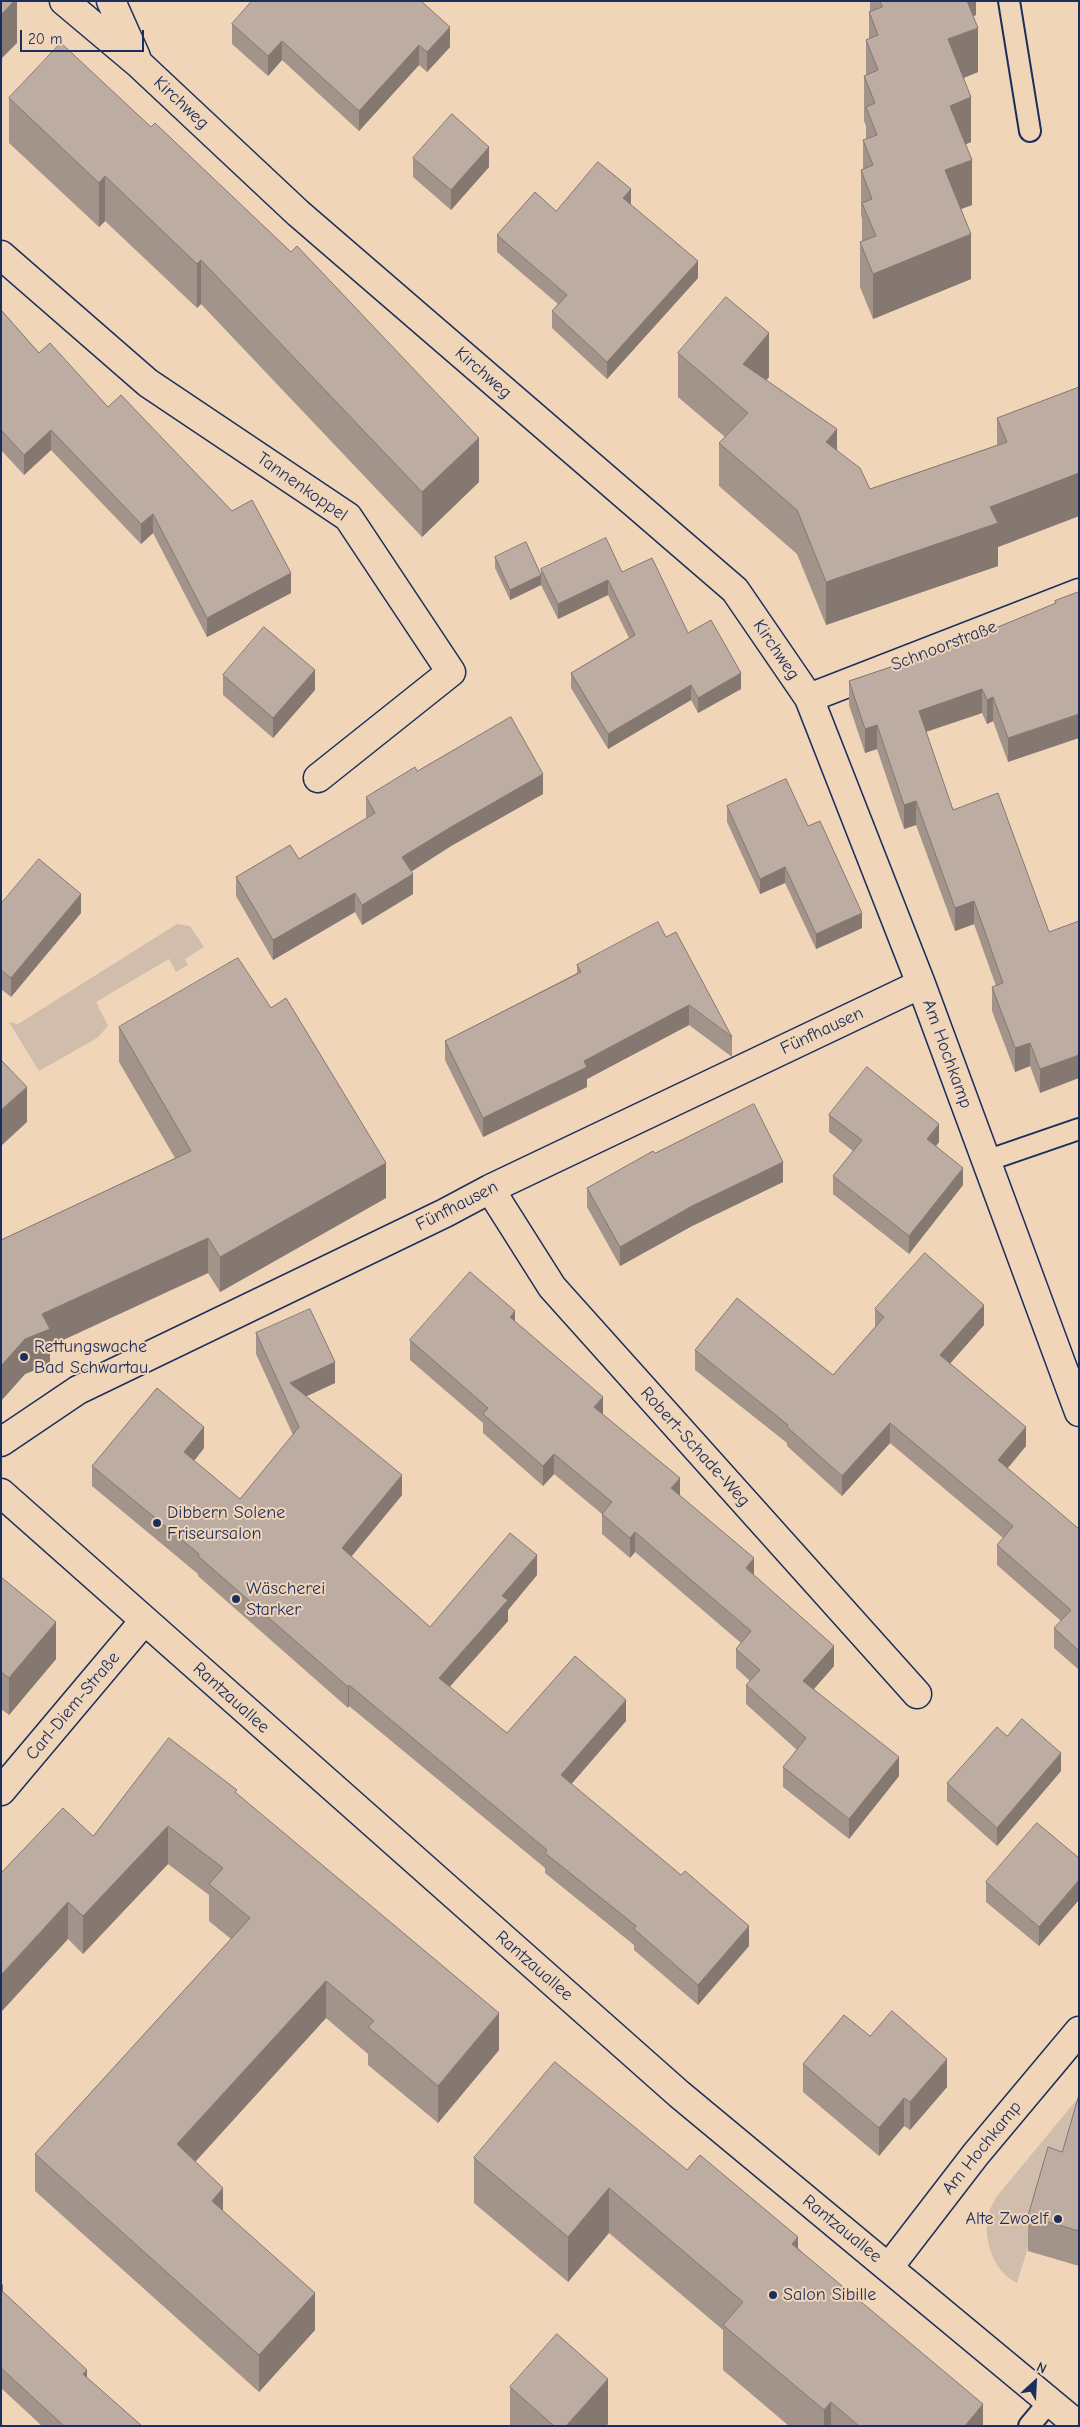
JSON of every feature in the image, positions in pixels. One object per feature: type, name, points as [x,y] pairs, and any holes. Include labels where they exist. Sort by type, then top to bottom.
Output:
[{"type":"street","name":"Kirchweg","points":[[64,1],[139,64],[298,213],[735,590],[809,698]]},
{"type":"street","name":"Kirchweg","points":[[112,1],[139,64]]},
{"type":"street","name":"Tannenkoppel","points":[[1,254],[148,382],[348,517],[451,672],[318,778]]},
{"type":"street","name":"Schnoorstraße","points":[[809,698],[1079,593]]},
{"type":"street","name":"Am Hochkamp","points":[[809,698],[921,984],[1079,1412]]},
{"type":"street","name":"Fünfhausen","points":[[1,1442],[78,1390],[490,1189],[921,984]]},
{"type":"street","name":"Robert-Schade-Weg","points":[[490,1189],[552,1287],[917,1694]]},
{"type":"street","name":"Rantzauallee","points":[[1,1493],[679,2094],[1079,2426]]},
{"type":"street","name":"Carl-Diem-Straße","points":[[1,1791],[144,1621]]},
{"type":"street","name":"Am Hochkamp","points":[[889,2267],[976,2154],[1079,2031]]},
{"type":"lane","points":[[1009,1],[1030,131]]},
{"type":"lane","points":[[986,1161],[1079,1129]]},
{"type":"lane","points":[[1029,2426],[1050,2402]]},
{"type":"shaded area","points":[[177,924],[190,926],[204,947],[185,959],[188,965],[176,972],[169,959],[96,1002],[108,1026],[97,1038],[39,1071],[9,1022],[18,1024]]},
{"type":"shaded area","points":[[1079,2097],[1079,2130],[1048,2183],[1017,2283],[1002,2271],[992,2254],[987,2234],[988,2214],[997,2196]]},
{"type":"building","points":[[1,1],[14,1],[1,15]]},
{"type":"building","points":[[252,1],[421,1],[450,27],[427,52],[419,45],[359,111],[282,41],[268,56],[232,24]]},
{"type":"building","points":[[880,1],[967,1],[978,28],[948,39],[971,97],[950,106],[972,160],[945,170],[971,234],[873,274],[860,242],[876,236],[862,203],[872,199],[861,170],[873,165],[863,140],[877,135],[866,107],[875,103],[864,76],[878,70],[866,40],[878,35],[869,12],[882,7]]},
{"type":"building","points":[[61,43],[151,127],[155,123],[291,252],[297,246],[479,438],[422,492],[201,260],[197,264],[105,176],[99,183],[9,98]]},
{"type":"building","points":[[452,114],[489,147],[451,190],[413,158]]},
{"type":"building","points":[[598,162],[631,189],[623,198],[698,261],[607,362],[552,311],[567,295],[497,235],[535,192],[556,211]]},
{"type":"building","points":[[726,297],[769,333],[743,364],[837,429],[826,442],[860,468],[870,489],[1007,442],[997,418],[1079,387],[1079,473],[990,507],[998,523],[826,582],[797,510],[719,443],[748,413],[678,353]]},
{"type":"building","points":[[1,310],[39,353],[50,343],[108,407],[121,395],[232,511],[252,500],[291,573],[207,618],[153,514],[141,524],[51,430],[24,455],[1,430]]},
{"type":"building","points":[[606,538],[622,572],[652,558],[688,633],[711,620],[741,673],[698,698],[691,685],[608,734],[571,673],[635,635],[608,580],[558,604],[541,569]]},
{"type":"building","points":[[526,542],[541,575],[510,590],[495,557]]},
{"type":"building","points":[[1079,592],[1079,714],[1008,738],[993,697],[987,700],[982,689],[919,711],[953,810],[998,793],[1049,932],[1079,921],[1079,1055],[1040,1069],[1030,1043],[1015,1048],[992,987],[1003,983],[974,901],[955,908],[916,801],[904,805],[877,725],[865,729],[849,681],[947,648]]},
{"type":"building","points":[[264,627],[315,670],[273,718],[223,675]]},
{"type":"building","points":[[511,717],[543,774],[402,857],[413,874],[362,905],[355,893],[273,940],[236,877],[290,845],[299,859],[375,813],[366,797],[415,767],[417,771]]},
{"type":"building","points":[[786,779],[808,826],[820,821],[862,913],[816,934],[785,867],[760,879],[727,806]]},
{"type":"building","points":[[39,859],[81,894],[11,978],[1,970],[1,904]]},
{"type":"building","points":[[658,922],[666,937],[676,932],[732,1037],[689,1005],[584,1061],[587,1067],[483,1118],[445,1041],[581,972],[577,965]]},
{"type":"building","points":[[238,958],[271,1008],[286,998],[386,1163],[220,1257],[208,1238],[42,1314],[50,1329],[25,1339],[1,1366],[1,1240],[191,1151],[119,1027]]},
{"type":"building","points":[[1,1060],[27,1087],[1,1110]]},
{"type":"building","points":[[867,1067],[939,1124],[927,1139],[963,1168],[909,1236],[833,1176],[862,1140],[829,1115]]},
{"type":"building","points":[[754,1104],[783,1162],[692,1206],[620,1247],[587,1188],[653,1151],[655,1153]]},
{"type":"building","points":[[925,1253],[984,1305],[940,1355],[1026,1427],[998,1460],[1079,1529],[1079,1651],[1054,1628],[1071,1610],[997,1545],[1013,1526],[890,1423],[842,1476],[787,1427],[788,1425],[695,1350],[737,1298],[833,1375],[884,1317],[875,1309]]},
{"type":"building","points":[[470,1272],[515,1311],[510,1317],[603,1397],[594,1407],[680,1478],[671,1488],[754,1558],[746,1568],[834,1646],[803,1681],[899,1757],[849,1819],[783,1767],[806,1738],[746,1685],[760,1670],[736,1649],[751,1631],[635,1532],[630,1538],[602,1514],[612,1502],[554,1454],[543,1466],[483,1414],[488,1408],[410,1340]]},
{"type":"building","points":[[310,1309],[335,1362],[290,1383],[402,1475],[342,1548],[430,1627],[510,1533],[537,1555],[502,1596],[508,1600],[439,1678],[507,1733],[575,1656],[626,1700],[561,1775],[681,1875],[685,1871],[749,1926],[698,1985],[634,1929],[636,1926],[545,1853],[547,1850],[349,1685],[348,1687],[198,1556],[199,1554],[92,1466],[157,1388],[204,1427],[184,1452],[240,1499],[299,1427],[256,1333]]},
{"type":"building","points":[[1,1577],[56,1622],[9,1678],[1,1672]]},
{"type":"building","points":[[1022,1719],[1061,1753],[997,1828],[947,1783],[997,1727],[1007,1736]]},
{"type":"building","points":[[169,1738],[237,1790],[235,1792],[499,2013],[438,2086],[368,2027],[374,2021],[326,1981],[177,2144],[223,2188],[212,2201],[315,2293],[259,2355],[35,2154],[250,1918],[209,1884],[223,1868],[168,1826],[83,1916],[68,1902],[1,1975],[1,1873],[63,1808],[93,1836]]},
{"type":"building","points":[[1037,1823],[1079,1858],[1079,1880],[1039,1927],[986,1882]]},
{"type":"building","points":[[892,2011],[947,2059],[910,2102],[904,2098],[879,2128],[803,2064],[844,2015],[870,2036]]},
{"type":"building","points":[[555,2062],[687,2170],[700,2155],[798,2237],[792,2244],[983,2404],[965,2426],[859,2426],[831,2402],[824,2410],[723,2325],[743,2302],[609,2188],[568,2237],[474,2158]]},
{"type":"building","points":[[1079,2095],[1079,2231],[1028,2216],[1048,2147],[1062,2152]]},
{"type":"building","points":[[1,2290],[87,2370],[83,2374],[142,2426],[64,2426],[1,2368]]},
{"type":"building","points":[[557,2334],[608,2379],[566,2426],[554,2426],[510,2387]]},
{"type":"place","name":"Rettungswache Bad Schwartau","points":[[24,1357]]},
{"type":"place","name":"Dibbern Solene Friseursalon","points":[[157,1523]]},
{"type":"place","name":"Wäscherei Starker","points":[[236,1599]]},
{"type":"place","name":"Alte Zwoelf","points":[[1058,2219]]},
{"type":"place","name":"Salon Sibille","points":[[773,2295]]}]
